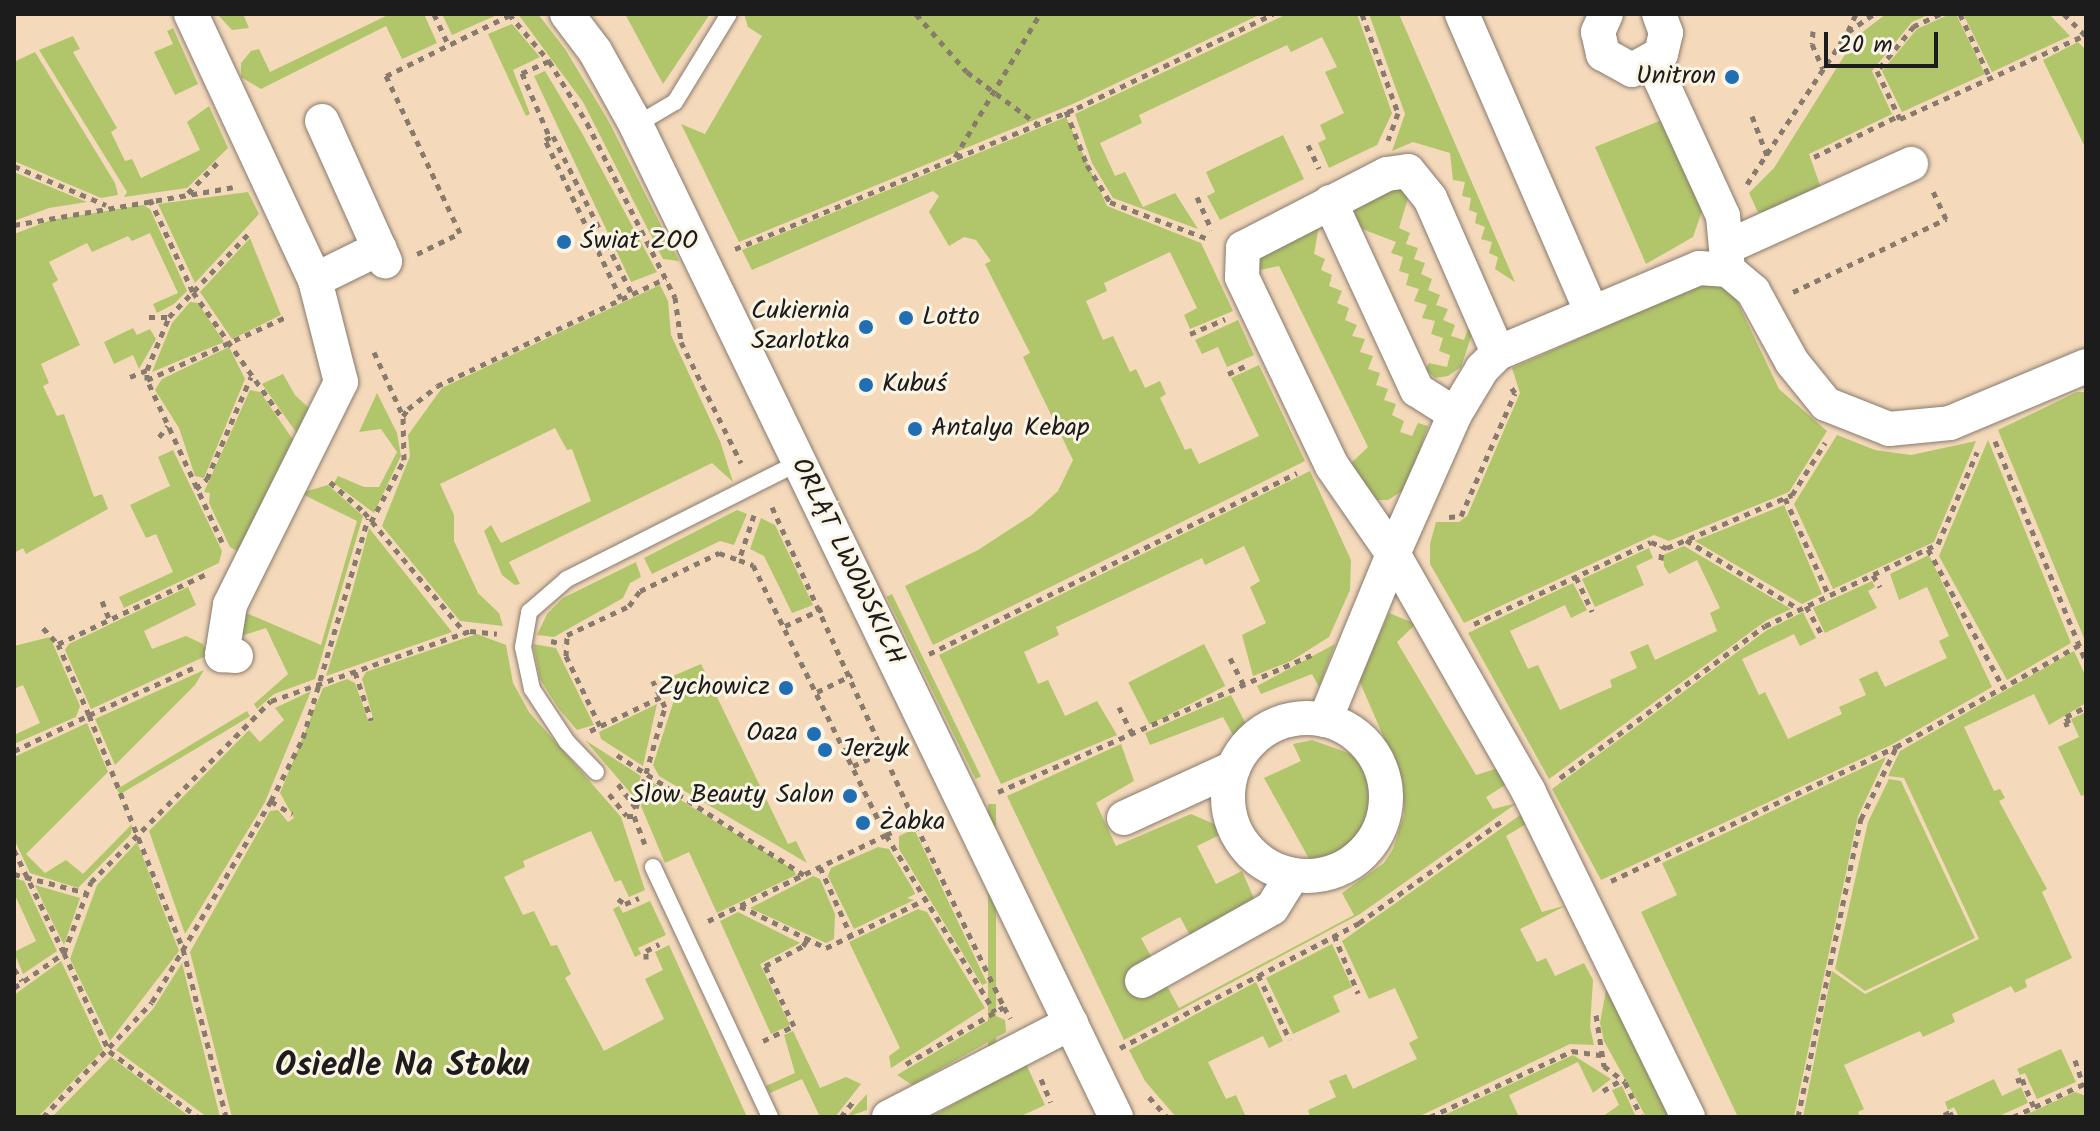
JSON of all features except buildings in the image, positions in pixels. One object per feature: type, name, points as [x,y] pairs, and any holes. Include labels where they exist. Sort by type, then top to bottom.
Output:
[{"type":"street","points":[[191,14],[316,291],[341,382],[230,605],[229,656]]},
{"type":"street","name":"ORLĄT LWOWSKICH","points":[[567,14],[595,51],[636,125],[1116,1117]]},
{"type":"street","points":[[1462,14],[1592,313]]},
{"type":"street","points":[[1606,14],[1598,43],[1611,62],[1632,70],[1653,63],[1665,44],[1659,14]]},
{"type":"street","points":[[1653,63],[1723,216],[1753,291],[1813,393],[1841,413],[1889,429],[1950,423],[2086,366]]},
{"type":"street","points":[[316,291],[390,256],[322,121]]},
{"type":"street","points":[[1325,720],[1455,414],[1482,369],[1502,366],[1592,313],[1679,272],[1737,251],[1915,158]]},
{"type":"street","points":[[1502,366],[1430,198],[1411,173],[1396,170],[1327,190],[1249,242],[1240,255],[1240,269],[1332,466],[1351,500],[1393,554],[1532,799],[1688,1117]]},
{"type":"street","points":[[1327,190],[1417,390],[1455,414]]},
{"type":"street","points":[[1325,720],[1350,730],[1370,749],[1383,773],[1386,800],[1381,826],[1367,850],[1345,866],[1320,876],[1293,875],[1271,868],[1237,836],[1228,791],[1233,768],[1244,748],[1280,722],[1325,720]]},
{"type":"street","points":[[1124,818],[1233,768]]},
{"type":"street","points":[[1142,981],[1272,908],[1293,875]]},
{"type":"street","points":[[889,1117],[1071,1023]]},
{"type":"lane","points":[[636,125],[675,102],[729,14]]},
{"type":"lane","points":[[596,772],[567,742],[532,689],[524,659],[524,623],[537,601],[594,565],[798,463]]},
{"type":"lane","points":[[651,861],[770,1117]]},
{"type":"path","points":[[434,14],[449,46]]},
{"type":"path","points":[[390,256],[460,233],[386,76],[510,14],[549,61],[666,278],[675,297],[681,342],[732,448],[752,477]]},
{"type":"path","points":[[916,14],[967,72],[1036,123]]},
{"type":"path","points":[[955,157],[1040,14]]},
{"type":"path","points":[[732,250],[1066,111],[1273,14]]},
{"type":"path","points":[[1362,14],[1398,113]]},
{"type":"path","points":[[1737,251],[1737,196],[1768,158],[1848,32],[1856,14]]},
{"type":"path","points":[[1848,32],[1874,14]]},
{"type":"path","points":[[1785,296],[1946,219],[1877,71],[1914,26],[1940,14]]},
{"type":"path","points":[[1960,14],[1990,78]]},
{"type":"path","points":[[1814,157],[2085,35],[2066,15]]},
{"type":"path","points":[[1813,31],[1812,44],[1824,70]]},
{"type":"path","points":[[549,61],[522,73],[550,138],[632,294]]},
{"type":"path","points":[[1066,111],[1087,165],[1110,202],[1206,238]]},
{"type":"path","points":[[1752,116],[1768,158]]},
{"type":"path","points":[[550,138],[545,140],[621,299]]},
{"type":"path","points":[[1308,145],[1327,190]]},
{"type":"path","points":[[188,193],[232,148]]},
{"type":"path","points":[[14,166],[107,205]]},
{"type":"path","points":[[14,225],[107,205],[250,185]]},
{"type":"path","points":[[1197,197],[1212,230]]},
{"type":"path","points":[[150,199],[193,292],[307,452],[331,484],[370,520],[465,633]]},
{"type":"path","points":[[225,548],[147,380],[147,370],[169,317],[254,227]]},
{"type":"path","points":[[403,416],[437,386],[675,274]]},
{"type":"path","points":[[147,380],[230,342],[316,291]]},
{"type":"path","points":[[149,317],[169,317]]},
{"type":"path","points":[[1190,334],[1228,318]]},
{"type":"path","points":[[43,1117],[109,1051],[152,1002],[271,801],[303,738],[370,520],[404,460],[403,416],[372,349]]},
{"type":"path","points":[[1432,518],[1461,516],[1515,393],[1502,366]]},
{"type":"path","points":[[130,377],[147,370]]},
{"type":"path","points":[[196,489],[207,479],[252,376]]},
{"type":"path","points":[[159,437],[168,426]]},
{"type":"path","points":[[1990,428],[2086,662]]},
{"type":"path","points":[[1563,775],[1765,626],[1938,544],[1980,443]]},
{"type":"path","points":[[1488,618],[1651,542],[1662,546],[1686,540],[1785,498],[1813,461]]},
{"type":"path","points":[[935,651],[1299,472]]},
{"type":"path","points":[[1785,498],[1829,596]]},
{"type":"path","points":[[770,504],[852,675],[853,689],[882,753],[1014,1025]]},
{"type":"path","points":[[739,560],[750,526]]},
{"type":"path","points":[[1686,540],[1803,608],[1823,637]]},
{"type":"path","points":[[1661,560],[1662,546]]},
{"type":"path","points":[[1928,549],[2003,687]]},
{"type":"path","points":[[600,726],[566,656],[564,640],[629,606],[651,585],[719,553],[753,565],[886,835],[995,1012]]},
{"type":"path","points":[[58,644],[221,567]]},
{"type":"path","points":[[647,575],[651,585]]},
{"type":"path","points":[[1873,575],[1880,587]]},
{"type":"path","points":[[1576,577],[1592,611]]},
{"type":"path","points":[[102,601],[109,618]]},
{"type":"path","points":[[785,626],[822,609]]},
{"type":"path","points":[[43,628],[58,644],[139,830],[183,949],[226,1117]]},
{"type":"path","points":[[14,988],[64,953],[87,893],[139,830],[271,701],[465,633],[503,634]]},
{"type":"path","points":[[1600,886],[1896,747],[2079,645]]},
{"type":"path","points":[[1004,790],[1244,686],[1323,647]]},
{"type":"path","points":[[14,751],[89,715],[229,656]]},
{"type":"path","points":[[1230,658],[1244,686]]},
{"type":"path","points":[[355,672],[371,720]]},
{"type":"path","points":[[817,692],[852,675]]},
{"type":"path","points":[[651,861],[634,816],[665,707],[653,681]]},
{"type":"path","points":[[567,742],[661,697]]},
{"type":"path","points":[[1119,707],[1132,734]]},
{"type":"path","points":[[2064,725],[2069,723],[2066,717],[2086,707]]},
{"type":"path","points":[[589,731],[599,743]]},
{"type":"path","points":[[1798,1117],[1861,819],[1896,747]]},
{"type":"path","points":[[611,751],[804,875]]},
{"type":"path","points":[[853,766],[882,753]]},
{"type":"path","points":[[596,772],[617,784],[636,808]]},
{"type":"path","points":[[596,772],[627,816],[634,816]]},
{"type":"path","points":[[1127,1044],[1359,923],[1532,799]]},
{"type":"path","points":[[271,801],[292,814]]},
{"type":"path","points":[[718,916],[886,835],[937,814]]},
{"type":"path","points":[[14,850],[109,1051],[198,1117]]},
{"type":"path","points":[[820,867],[851,936]]},
{"type":"path","points":[[14,874],[87,893]]},
{"type":"path","points":[[618,899],[625,904]]},
{"type":"path","points":[[740,906],[826,948],[926,899]]},
{"type":"path","points":[[1334,935],[1358,993]]},
{"type":"path","points":[[740,1052],[794,1026],[765,966],[804,948],[807,940]]},
{"type":"path","points":[[646,951],[646,959]]},
{"type":"path","points":[[14,969],[22,981]]},
{"type":"path","points":[[1258,975],[1290,1040]]},
{"type":"path","points":[[894,1071],[1004,1007]]},
{"type":"path","points":[[1430,1117],[1572,1051],[1602,1055]]},
{"type":"path","points":[[2013,1117],[2084,1086],[2075,1060]]},
{"type":"path","points":[[1603,1091],[1622,1079]]},
{"type":"path","points":[[2016,1081],[2022,1079],[2034,1107]]},
{"type":"path","points":[[1944,1115],[1950,1112],[1952,1117]]},
{"type":"green space","points":[[217,14],[243,14],[249,28],[232,30]]},
{"type":"green space","points":[[390,14],[424,14],[437,43],[402,59],[386,26],[261,89],[241,77],[241,63],[251,51],[259,49],[270,72]]},
{"type":"green space","points":[[442,14],[499,14],[452,35]]},
{"type":"green space","points":[[518,14],[538,14],[565,49],[608,120],[679,261],[663,259],[583,102]]},
{"type":"green space","points":[[625,14],[710,14],[663,84]]},
{"type":"green space","points":[[744,14],[1261,14],[1075,103],[739,242],[681,124],[705,134],[762,36],[748,27]]},
{"type":"green space","points":[[1287,14],[1357,14],[1392,113],[1377,145],[1329,168],[1318,143],[1326,139],[1320,125],[1344,113],[1325,72],[1337,67],[1322,37],[1291,52],[1287,45],[1139,115],[1142,123],[1100,143],[1115,176],[1125,172],[1143,207],[1175,193],[1198,229],[1113,198],[1092,163],[1075,114]]},
{"type":"green space","points":[[1369,14],[1399,14],[1515,282],[1495,269],[1498,257],[1489,253],[1492,242],[1481,239],[1485,227],[1475,223],[1477,213],[1469,210],[1471,198],[1462,196],[1465,182],[1453,180],[1450,153],[1413,142],[1392,151],[1405,114]]},
{"type":"green space","points":[[1886,14],[1930,14],[1912,22],[1872,71],[1892,114],[1809,154],[1821,188],[1771,212],[1758,212],[1749,193],[1774,168],[1856,37]]},
{"type":"green space","points":[[1956,14],[1985,74],[1902,112],[1882,71],[1917,29]]},
{"type":"green space","points":[[1963,14],[2049,14],[2070,36],[1992,72]]},
{"type":"green space","points":[[512,24],[540,57],[513,70],[530,114],[526,116],[488,34]]},
{"type":"green space","points":[[173,28],[198,84],[175,95],[154,52],[173,44],[167,31]]},
{"type":"green space","points":[[73,36],[80,49],[73,52],[117,128],[111,132],[125,161],[132,159],[141,178],[200,150],[187,122],[209,106],[228,148],[187,188],[124,197],[127,192],[39,50]]},
{"type":"green space","points":[[2078,42],[2086,50],[2086,149],[2043,60]]},
{"type":"green space","points":[[35,52],[115,183],[118,195],[101,198],[14,161],[14,62]]},
{"type":"green space","points":[[545,71],[657,272],[631,282],[534,76]]},
{"type":"green space","points":[[1066,117],[1107,206],[1201,243],[1233,311],[1190,329],[1184,315],[1197,308],[1170,252],[1104,283],[1107,291],[1086,301],[1103,340],[1113,336],[1130,372],[1136,369],[1145,388],[1160,381],[1166,394],[1160,398],[1185,450],[1191,448],[1199,464],[1259,436],[1231,378],[1259,365],[1305,461],[933,645],[905,586],[978,550],[1032,515],[1058,491],[1073,460],[1023,357],[1030,353],[985,264],[991,261],[976,240],[964,237],[949,246],[929,212],[939,196],[933,191],[752,270],[742,250]]},
{"type":"green space","points":[[1662,120],[1704,205],[1693,237],[1646,264],[1595,147]]},
{"type":"green space","points":[[1283,135],[1304,179],[1220,220],[1207,196],[1215,192],[1206,172]]},
{"type":"green space","points":[[14,172],[87,202],[49,208],[14,221]]},
{"type":"green space","points":[[1398,183],[1408,198],[1399,228],[1410,233],[1406,244],[1418,248],[1414,259],[1425,263],[1421,274],[1432,279],[1428,290],[1440,295],[1436,305],[1448,309],[1443,320],[1455,325],[1451,336],[1464,340],[1468,329],[1473,331],[1461,367],[1448,376],[1435,378],[1425,369],[1429,363],[1447,367],[1450,355],[1439,351],[1443,338],[1431,334],[1435,321],[1422,318],[1427,305],[1414,301],[1419,289],[1406,285],[1409,274],[1399,271],[1403,257],[1391,253],[1396,242],[1362,229],[1355,216],[1355,207]]},
{"type":"green space","points":[[248,192],[259,214],[195,283],[158,204]]},
{"type":"green space","points":[[143,205],[150,209],[187,291],[174,304],[157,313],[153,304],[178,293],[150,233],[132,241],[128,236],[92,252],[87,243],[49,262],[58,280],[52,284],[80,345],[41,364],[49,383],[43,386],[57,416],[64,414],[94,497],[102,494],[108,509],[26,554],[23,548],[14,553],[14,234],[51,220]]},
{"type":"green space","points":[[1319,226],[1314,254],[1325,259],[1321,270],[1332,275],[1329,286],[1342,291],[1337,303],[1349,308],[1345,320],[1357,325],[1352,336],[1365,339],[1360,352],[1373,356],[1368,369],[1380,373],[1376,385],[1388,389],[1384,400],[1396,404],[1392,415],[1404,421],[1400,432],[1412,436],[1418,423],[1428,426],[1407,488],[1388,500],[1376,500],[1345,469],[1368,447],[1279,266],[1254,271],[1252,259]]},
{"type":"green space","points":[[250,238],[281,315],[232,339],[200,292]]},
{"type":"green space","points":[[1703,284],[1723,287],[1735,297],[1779,389],[1827,431],[1789,492],[1669,541],[1654,535],[1464,623],[1430,564],[1430,544],[1436,522],[1459,522],[1467,516],[1520,393],[1512,368]]},
{"type":"green space","points":[[660,285],[668,301],[671,335],[720,441],[733,482],[712,463],[509,562],[520,584],[515,585],[502,575],[484,531],[491,525],[501,543],[591,501],[572,449],[567,450],[555,428],[440,484],[454,515],[454,541],[478,593],[499,613],[503,626],[460,621],[382,526],[410,456],[408,435],[442,388]]},
{"type":"green space","points":[[190,302],[198,303],[224,342],[152,372],[172,323]]},
{"type":"green space","points":[[1238,320],[1254,355],[1227,367],[1218,347],[1202,354],[1195,340]]},
{"type":"green space","points":[[133,328],[137,335],[150,329],[156,339],[139,369],[133,355],[114,364],[104,342]]},
{"type":"green space","points":[[229,347],[245,379],[204,478],[195,476],[179,428],[155,390],[162,379]]},
{"type":"green space","points":[[283,374],[295,395],[312,411],[298,435],[262,384]]},
{"type":"green space","points":[[250,390],[260,392],[298,447],[240,553],[230,547],[209,503],[210,493],[204,492]]},
{"type":"green space","points":[[2077,392],[2086,392],[2086,643],[1998,430]]},
{"type":"green space","points":[[377,393],[397,433],[401,456],[374,513],[334,483],[338,476],[364,487],[379,487],[397,452],[381,429],[359,432]]},
{"type":"green space","points":[[1837,435],[1875,450],[1911,455],[1976,441],[1934,542],[1833,589],[1794,504]]},
{"type":"green space","points":[[1988,440],[2071,643],[2007,680],[1939,556]]},
{"type":"green space","points":[[173,450],[222,551],[219,563],[124,608],[119,597],[173,572],[156,534],[146,538],[130,505],[170,486],[158,457]]},
{"type":"green space","points":[[1310,471],[1351,560],[1350,590],[1329,637],[1291,661],[1253,676],[1242,635],[1266,623],[1250,587],[1260,581],[1244,546],[1205,565],[1202,558],[1056,627],[1059,635],[1024,652],[1038,684],[1048,680],[1065,716],[1097,701],[1117,735],[1001,784],[939,655]]},
{"type":"green space","points":[[328,485],[363,516],[315,679],[274,694],[257,709],[254,704],[288,674],[266,628],[241,636],[244,612],[321,645],[357,521],[300,493]]},
{"type":"green space","points":[[1784,505],[1822,594],[1802,604],[1695,541]]},
{"type":"green space","points":[[737,510],[747,514],[734,545],[720,541],[652,574],[644,558]]},
{"type":"green space","points":[[761,518],[775,525],[813,605],[792,613],[764,556],[750,549]]},
{"type":"green space","points":[[369,528],[452,632],[326,676],[352,592]]},
{"type":"green space","points":[[1684,546],[1791,609],[1767,620],[1549,779],[1468,633],[1573,583],[1587,610],[1571,618],[1565,605],[1510,631],[1528,669],[1538,665],[1560,710],[1612,687],[1610,680],[1637,668],[1630,652],[1648,644],[1655,660],[1717,631],[1710,613],[1720,608],[1697,560],[1669,574],[1664,566],[1663,555]]},
{"type":"green space","points":[[1649,548],[1653,558],[1636,566],[1644,585],[1595,607],[1582,579]]},
{"type":"green space","points":[[1929,555],[1992,687],[1893,744],[1601,880],[1552,789],[1767,630],[1803,612],[1816,638],[1800,646],[1794,634],[1742,659],[1759,695],[1765,692],[1788,739],[1842,714],[1839,707],[1866,695],[1859,679],[1877,671],[1885,687],[1947,658],[1939,641],[1949,636],[1927,587],[1899,600],[1890,574]]},
{"type":"green space","points":[[636,562],[641,577],[630,583],[623,598],[554,637],[537,635],[547,614],[563,598]]},
{"type":"green space","points":[[1872,581],[1875,587],[1868,591],[1877,608],[1825,633],[1813,608]]},
{"type":"green space","points":[[188,587],[196,605],[144,631],[152,649],[186,636],[203,644],[208,655],[91,709],[65,650],[69,644]]},
{"type":"green space","points":[[892,594],[981,776],[976,779],[887,597]]},
{"type":"green space","points":[[1389,613],[1416,624],[1397,642],[1476,775],[1499,768],[1507,784],[1486,797],[1493,809],[1517,803],[1360,914],[1124,1040],[1007,796],[1121,744],[1134,781],[1096,803],[1116,846],[1191,814],[1221,827],[1224,833],[1197,846],[1216,884],[1242,871],[1255,901],[1192,939],[1180,917],[1141,938],[1179,1008],[1354,915],[1342,893],[1384,863],[1393,849],[1404,815],[1403,782],[1359,680]]},
{"type":"green space","points":[[477,634],[506,645],[513,683],[529,712],[621,817],[645,890],[629,897],[621,880],[615,882],[591,831],[523,861],[525,867],[504,877],[523,915],[534,911],[551,946],[557,945],[571,974],[565,978],[604,1051],[664,1019],[645,979],[663,970],[655,952],[669,945],[747,1117],[232,1117],[190,952],[270,811],[278,810],[288,822],[294,818],[280,793],[323,688],[347,679],[355,683],[369,723],[373,718],[362,679],[366,672]]},
{"type":"green space","points":[[50,637],[80,706],[76,717],[14,744],[14,735],[40,723],[23,685],[14,689],[14,646]]},
{"type":"green space","points":[[533,644],[556,648],[594,725],[577,730],[559,709],[540,679]]},
{"type":"green space","points":[[1204,644],[1225,686],[1150,724],[1128,683]]},
{"type":"green space","points":[[1335,644],[1319,687],[1312,674],[1261,694],[1257,686]]},
{"type":"green space","points":[[2074,651],[2086,677],[2086,703],[2049,725],[2034,694],[1964,727],[1994,791],[2000,789],[2005,798],[1999,801],[2047,889],[2042,892],[2072,958],[2025,980],[2027,987],[2015,993],[2011,986],[1952,1014],[1955,1022],[1923,1037],[1920,1031],[1844,1065],[1864,1109],[1858,1112],[1860,1117],[1803,1117],[1832,971],[1865,994],[1979,939],[1904,778],[1888,776],[1900,751]]},
{"type":"green space","points":[[701,664],[788,844],[796,841],[807,863],[659,776],[653,765],[675,697],[666,679]]},
{"type":"green space","points":[[204,670],[195,685],[115,765],[95,719]]},
{"type":"green space","points":[[311,691],[265,802],[185,934],[149,831],[249,730],[260,742],[284,720],[275,708]]},
{"type":"green space","points":[[1231,695],[1248,728],[1246,735],[1233,735],[1223,717],[1150,745],[1145,733]]},
{"type":"green space","points":[[657,704],[643,766],[601,739],[599,732]]},
{"type":"green space","points":[[247,711],[250,716],[120,794],[117,789]]},
{"type":"green space","points":[[2086,712],[2086,794],[2081,796],[2058,747],[2079,737],[2071,719]]},
{"type":"green space","points":[[87,723],[108,772],[26,854],[45,873],[66,860],[83,874],[132,824],[131,834],[78,888],[30,873],[14,839],[14,757]]},
{"type":"green space","points":[[585,740],[641,776],[634,798],[627,789]]},
{"type":"green space","points":[[1312,740],[1354,755],[1371,779],[1375,799],[1363,839],[1348,853],[1312,864],[1264,778],[1301,761],[1293,744]]},
{"type":"green space","points":[[1886,757],[1858,816],[1794,1117],[1738,1117],[1641,912],[1677,895],[1662,863]]},
{"type":"green space","points":[[1889,779],[1901,781],[1975,938],[1865,991],[1835,969],[1868,822]]},
{"type":"green space","points":[[650,781],[794,870],[796,875],[717,913],[689,852],[665,863],[641,806]]},
{"type":"green space","points":[[988,804],[996,804],[996,1093],[988,1093]]},
{"type":"green space","points":[[1523,813],[1526,824],[1506,836],[1542,912],[1567,905],[1520,929],[1537,962],[1546,958],[1555,976],[1584,963],[1593,980],[1590,1027],[1594,1045],[1570,1044],[1418,1117],[1310,1117],[1308,1110],[1336,1097],[1329,1081],[1346,1074],[1353,1089],[1417,1059],[1409,1043],[1418,1038],[1395,988],[1369,999],[1342,941]]},
{"type":"green space","points":[[914,829],[987,983],[982,985],[899,849],[899,836]]},
{"type":"green space","points":[[137,842],[179,951],[110,1041],[70,959],[97,885]]},
{"type":"green space","points":[[878,847],[889,849],[915,894],[907,898],[914,900],[854,929],[828,876],[831,868]]},
{"type":"green space","points":[[813,876],[820,879],[835,914],[834,939],[826,943],[750,908]]},
{"type":"green space","points":[[14,878],[24,881],[57,951],[23,974],[14,952],[36,941],[14,893]]},
{"type":"green space","points":[[35,885],[80,898],[64,945],[47,911]]},
{"type":"green space","points":[[650,901],[666,935],[638,948],[641,954],[635,957],[613,909],[619,906],[623,913]]},
{"type":"green space","points":[[918,909],[927,912],[985,1008],[891,1068],[889,1056],[900,1048],[849,942]]},
{"type":"green space","points":[[738,912],[800,943],[760,964],[790,1025],[771,1034],[720,921]]},
{"type":"green space","points":[[1332,944],[1352,987],[1333,996],[1340,1012],[1293,1034],[1266,978]]},
{"type":"green space","points":[[61,961],[103,1050],[38,1117],[14,1117],[14,995]]},
{"type":"green space","points":[[182,963],[220,1117],[207,1117],[116,1050],[153,1009]]},
{"type":"green space","points":[[1256,982],[1283,1041],[1269,1048],[1263,1036],[1208,1062],[1226,1099],[1236,1095],[1246,1117],[1176,1117],[1145,1081],[1129,1050]]},
{"type":"green space","points":[[1607,985],[1671,1117],[1646,1117],[1604,1041],[1600,1023]]},
{"type":"green space","points":[[996,1016],[1005,1020],[1006,1032],[912,1085],[897,1075]]},
{"type":"green space","points":[[793,1031],[820,1088],[846,1077],[861,1084],[835,1117],[820,1117],[802,1079],[770,1093],[766,1086],[795,1073],[784,1035]]},
{"type":"green space","points":[[2061,1049],[2076,1082],[2037,1099],[2025,1073],[2020,1075],[2017,1069]]},
{"type":"green space","points":[[1573,1055],[1611,1079],[1593,1093],[1578,1062],[1509,1095],[1519,1117],[1440,1117]]},
{"type":"green space","points":[[111,1057],[143,1081],[190,1117],[52,1117]]},
{"type":"green space","points":[[1026,1064],[1045,1105],[1019,1117],[931,1117]]},
{"type":"green space","points":[[1994,1079],[2002,1096],[2021,1087],[2028,1103],[1997,1117],[1959,1117],[1954,1107],[1948,1110],[1945,1102]]},
{"type":"green space","points":[[1622,1086],[1636,1117],[1602,1117],[1619,1105],[1612,1090]]},
{"type":"green space","points":[[2075,1092],[2086,1096],[2086,1117],[2021,1117]]},
{"type":"green space","points":[[867,1094],[867,1110],[847,1117],[856,1106]]},
{"type":"place","name":"Unitron","points":[[1732,77]]},
{"type":"place","name":"Świat ZOO","points":[[564,242]]},
{"type":"place","name":"Lotto","points":[[906,318]]},
{"type":"place","name":"Cukiernia Szarlotka","points":[[866,327]]},
{"type":"place","name":"Kubuś","points":[[866,385]]},
{"type":"place","name":"Antalya Kebap","points":[[915,429]]},
{"type":"place","name":"Zychowicz","points":[[786,688]]},
{"type":"place","name":"Oaza","points":[[814,734]]},
{"type":"place","name":"Jerzyk","points":[[825,750]]},
{"type":"place","name":"Slow Beauty Salon","points":[[850,796]]},
{"type":"place","name":"Żabka","points":[[863,823]]},
{"type":"district","name":"Osiedle Na Stoku","points":[[402,1067]]}]
